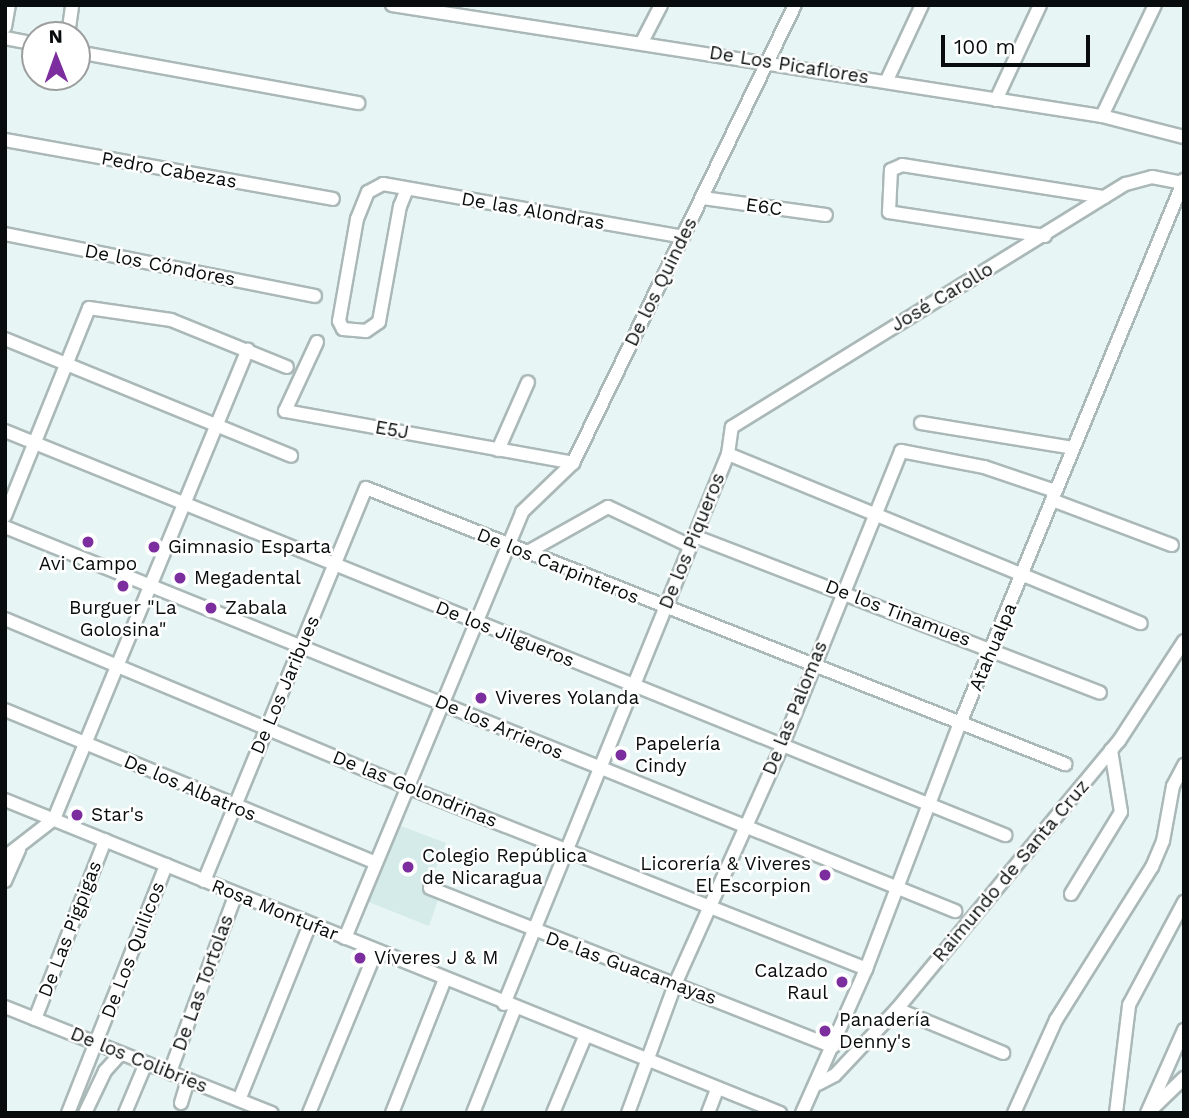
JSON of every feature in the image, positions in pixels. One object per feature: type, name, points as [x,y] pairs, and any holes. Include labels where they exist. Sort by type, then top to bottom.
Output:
[{"type":"street","points":[[5,27],[9,5]]},
{"type":"street","name":"De Los Picaflores","points":[[392,5],[887,80],[1102,116],[1184,136]]},
{"type":"street","points":[[642,42],[661,5]]},
{"type":"street","name":"De los Quindes","points":[[508,545],[522,512],[573,463],[795,5]]},
{"type":"street","points":[[887,80],[922,5]]},
{"type":"street","points":[[996,100],[1040,5]]},
{"type":"street","points":[[1102,116],[1155,5]]},
{"type":"street","points":[[91,55],[358,103]]},
{"type":"street","name":"Pedro Cabezas","points":[[5,140],[333,199]]},
{"type":"street","points":[[1045,236],[889,212],[891,170],[902,165],[1104,197]]},
{"type":"street","name":"José Carollo","points":[[727,453],[732,427],[753,410],[1045,236],[1104,197],[1135,180],[1152,177],[1183,182]]},
{"type":"street","name":"Atahualpa","points":[[802,1113],[818,1084],[866,969],[959,726],[1183,182]]},
{"type":"street","name":"De las Alondras","points":[[407,189],[400,206],[379,322],[366,331],[346,330],[339,321],[357,219],[368,192],[383,184],[683,237]]},
{"type":"street","name":"E6C","points":[[702,198],[826,215]]},
{"type":"street","name":"De los Cóndores","points":[[5,234],[315,296]]},
{"type":"street","points":[[5,516],[68,365],[89,307],[171,320],[287,367]]},
{"type":"street","points":[[5,340],[291,456]]},
{"type":"street","name":"E5J","points":[[317,342],[285,411],[573,463]]},
{"type":"street","points":[[5,857],[54,819],[248,349]]},
{"type":"street","points":[[498,450],[528,382]]},
{"type":"street","points":[[921,423],[1073,448]]},
{"type":"street","name":"De los Jilgueros","points":[[5,432],[186,501],[475,623],[1005,835]]},
{"type":"street","name":"De las Palomas","points":[[628,1113],[676,982],[782,746],[873,513],[901,451],[984,467],[1172,545]]},
{"type":"street","name":"De los Piqueros","points":[[473,1113],[534,933],[727,453],[1141,623]]},
{"type":"street","name":"De los Carpinteros","points":[[366,488],[664,610],[959,726],[1065,764]]},
{"type":"street","name":"De Los Jaribues","points":[[204,881],[366,488]]},
{"type":"street","name":"De los Tinamues","points":[[526,552],[608,507],[692,541],[842,592],[992,648],[1100,693]]},
{"type":"street","name":"De los Arrieros","points":[[5,527],[303,644],[600,769],[955,911]]},
{"type":"street","points":[[345,938],[508,545]]},
{"type":"street","name":"De las Golondrinas","points":[[5,619],[407,787],[866,969]]},
{"type":"street","name":"Raimundo de Santa Cruz","points":[[818,1084],[835,1075],[897,1009],[1111,750],[1144,708],[1184,641]]},
{"type":"street","name":"De los Albatros","points":[[5,710],[234,807],[376,863]]},
{"type":"street","points":[[1071,894],[1121,813],[1111,750]]},
{"type":"street","points":[[1014,1113],[1056,1020],[1152,867],[1163,842],[1173,786],[1184,765]]},
{"type":"street","name":"Rosa Montufar","points":[[5,800],[585,1037],[780,1113]]},
{"type":"street","name":"De Las Pigpigas","points":[[35,1019],[104,840]]},
{"type":"street","points":[[5,881],[19,848]]},
{"type":"street","name":"De Los Quilicos","points":[[68,1113],[98,1044],[166,865]]},
{"type":"street","name":"De las Guacamayas","points":[[430,888],[534,933],[676,982],[833,1047]]},
{"type":"street","name":"De Las Tortolas","points":[[170,1072],[236,894]]},
{"type":"street","points":[[1116,1113],[1129,1005],[1184,902]]},
{"type":"street","points":[[239,1100],[310,924]]},
{"type":"street","points":[[309,1113],[376,951]]},
{"type":"street","points":[[392,1113],[445,979]]},
{"type":"street","name":"De los Colibries","points":[[5,1007],[263,1111]]},
{"type":"street","points":[[897,1009],[1003,1053]]},
{"type":"street","points":[[1147,1113],[1184,1030]]},
{"type":"street","points":[[553,1113],[585,1037]]},
{"type":"street","points":[[85,1113],[105,1071],[121,1053]]},
{"type":"street","points":[[125,1113],[145,1063]]},
{"type":"street","points":[[1147,1113],[1184,1079]]},
{"type":"street","points":[[181,1103],[188,1080]]},
{"type":"street","points":[[708,1113],[717,1089]]},
{"type":"shaded area","name":"Colegio República de Nicaragua","points":[[398,825],[446,843],[427,890],[439,897],[429,926],[366,901]]},
{"type":"place","name":"Avi Campo","points":[[88,542]]},
{"type":"place","name":"Gimnasio Esparta","points":[[154,547]]},
{"type":"place","name":"Megadental","points":[[180,578]]},
{"type":"place","name":"Burguer \"La Golosina\"","points":[[123,586]]},
{"type":"place","name":"Zabala","points":[[211,608]]},
{"type":"place","name":"Viveres Yolanda","points":[[481,698]]},
{"type":"place","name":"Papelería Cindy","points":[[621,755]]},
{"type":"place","name":"Star's","points":[[77,815]]},
{"type":"place","name":"Colegio República de Nicaragua","points":[[408,867]]},
{"type":"place","name":"Licorería & Viveres El Escorpion","points":[[825,875]]},
{"type":"place","name":"Víveres J & M","points":[[360,958]]},
{"type":"place","name":"Calzado Raul","points":[[842,982]]},
{"type":"place","name":"Panadería Denny's","points":[[825,1031]]}]
